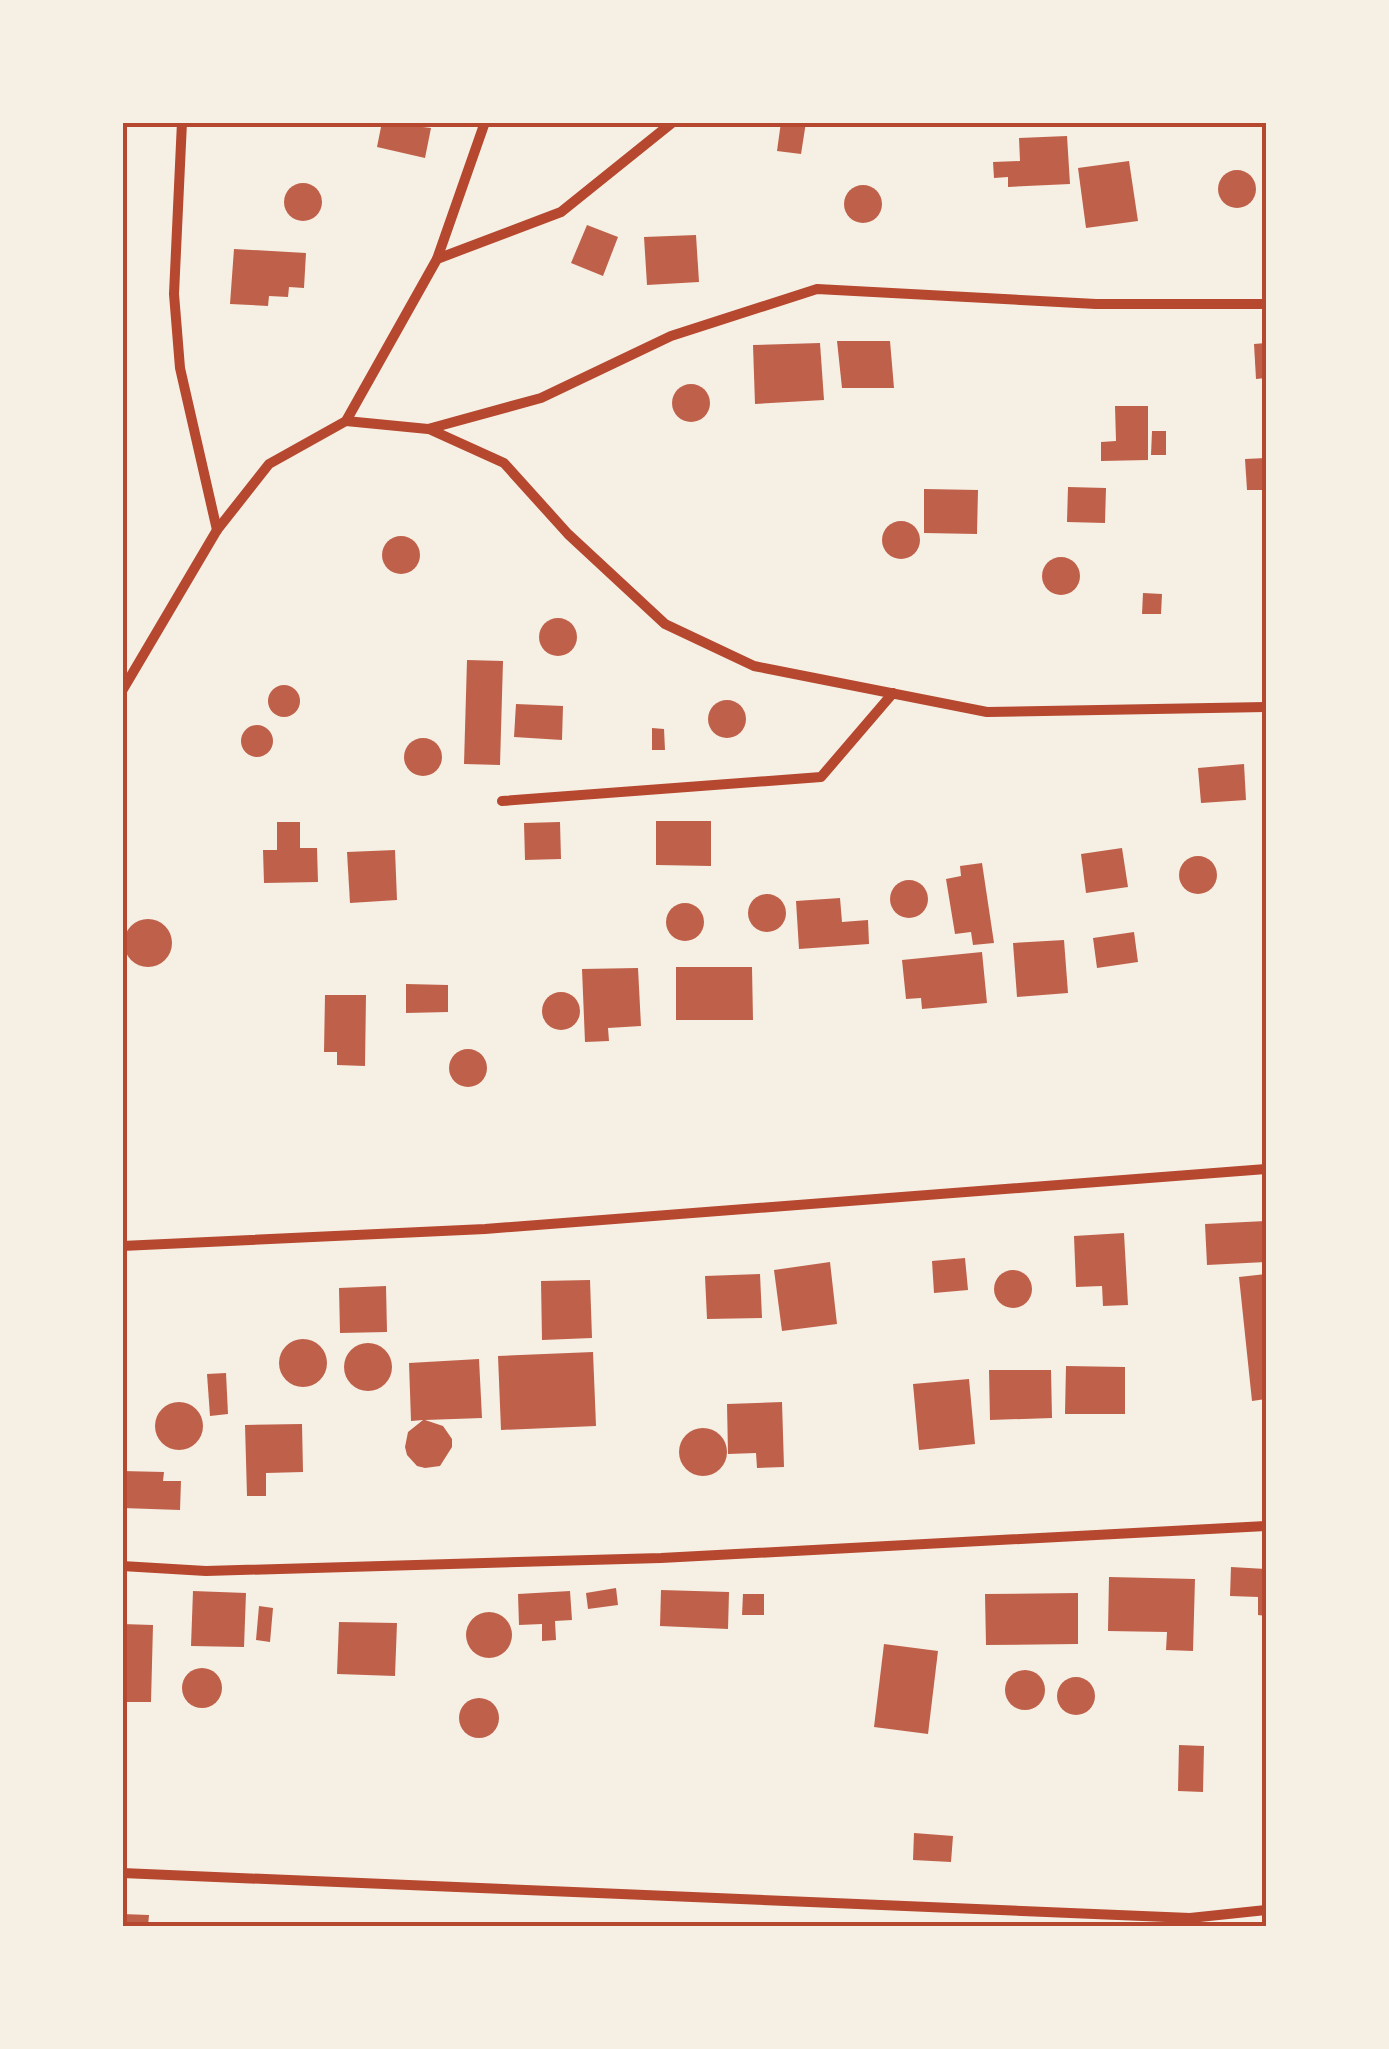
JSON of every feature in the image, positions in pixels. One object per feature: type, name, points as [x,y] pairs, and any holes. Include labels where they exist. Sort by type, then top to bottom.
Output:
[{"type":"street","points":[[182,122],[174,294],[180,368],[218,530]]},
{"type":"street","points":[[122,691],[218,530],[269,464],[346,421],[437,258],[485,122]]},
{"type":"street","points":[[437,258],[561,212],[673,122]]},
{"type":"street","points":[[428,429],[541,398],[671,336],[817,289],[1096,304],[1266,304]]},
{"type":"street","points":[[346,421],[428,429],[504,463],[568,534],[666,624],[754,666],[987,712],[1266,707]]},
{"type":"street","points":[[502,801],[821,777],[893,694]]},
{"type":"street","points":[[122,1246],[486,1229],[1266,1169]]},
{"type":"street","points":[[122,1566],[206,1571],[661,1558],[1266,1526]]},
{"type":"street","points":[[122,1873],[1190,1918],[1266,1910]]},
{"type":"building","points":[[382,122],[431,128],[425,158],[377,147]]},
{"type":"building","points":[[781,122],[806,122],[801,154],[777,151]]},
{"type":"building","points":[[1067,136],[1070,184],[1008,187],[1008,177],[994,178],[993,162],[1020,161],[1019,138]]},
{"type":"building","points":[[1129,161],[1138,221],[1086,228],[1078,168]]},
{"type":"building","points":[[1237,170],[1250,176],[1256,189],[1250,202],[1237,208],[1224,202],[1218,189],[1224,176]]},
{"type":"building","points":[[303,183],[316,189],[322,202],[316,215],[303,221],[290,215],[284,202],[290,189]]},
{"type":"building","points":[[863,185],[876,191],[882,204],[876,217],[863,223],[850,217],[844,204],[850,191]]},
{"type":"building","points":[[587,225],[618,237],[603,276],[571,263]]},
{"type":"building","points":[[696,235],[699,282],[647,285],[644,237]]},
{"type":"building","points":[[234,249],[306,253],[304,288],[289,287],[288,297],[269,296],[268,306],[230,304]]},
{"type":"building","points":[[837,341],[890,341],[894,388],[842,388]]},
{"type":"building","points":[[820,343],[824,400],[755,404],[753,345]]},
{"type":"building","points":[[1266,343],[1266,378],[1256,379],[1254,344]]},
{"type":"building","points":[[691,384],[704,390],[710,403],[704,416],[691,422],[678,416],[672,403],[678,390]]},
{"type":"building","points":[[1115,406],[1148,406],[1148,460],[1101,461],[1101,442],[1116,441]]},
{"type":"building","points":[[1152,431],[1166,431],[1166,455],[1151,455]]},
{"type":"building","points":[[1266,458],[1266,490],[1247,490],[1245,459]]},
{"type":"building","points":[[1068,487],[1106,488],[1105,523],[1067,522]]},
{"type":"building","points":[[924,489],[978,490],[977,534],[924,533]]},
{"type":"building","points":[[901,521],[914,527],[920,540],[914,553],[901,559],[888,553],[882,540],[888,527]]},
{"type":"building","points":[[401,536],[414,542],[420,555],[414,568],[401,574],[388,568],[382,555],[388,542]]},
{"type":"building","points":[[1061,557],[1074,563],[1080,576],[1074,589],[1061,595],[1048,589],[1042,576],[1048,563]]},
{"type":"building","points":[[1143,593],[1162,594],[1161,614],[1142,614]]},
{"type":"building","points":[[558,618],[571,624],[577,637],[571,650],[558,656],[545,650],[539,637],[545,624]]},
{"type":"building","points":[[467,660],[503,661],[500,765],[464,764]]},
{"type":"building","points":[[284,685],[295,690],[300,701],[295,712],[284,717],[273,712],[268,701],[273,690]]},
{"type":"building","points":[[727,700],[740,706],[746,719],[740,732],[727,738],[714,732],[708,719],[714,706]]},
{"type":"building","points":[[516,704],[563,706],[562,740],[514,737]]},
{"type":"building","points":[[257,725],[268,730],[273,741],[268,752],[257,757],[246,752],[241,741],[246,730]]},
{"type":"building","points":[[652,728],[664,729],[665,750],[652,750]]},
{"type":"building","points":[[423,738],[436,744],[442,757],[436,770],[423,776],[410,770],[404,757],[410,744]]},
{"type":"building","points":[[1244,764],[1246,800],[1201,803],[1198,768]]},
{"type":"building","points":[[656,821],[711,821],[711,866],[656,865]]},
{"type":"building","points":[[277,822],[300,822],[300,848],[317,848],[318,882],[264,883],[263,850],[277,850]]},
{"type":"building","points":[[560,822],[561,859],[525,860],[524,823]]},
{"type":"building","points":[[1122,848],[1128,887],[1086,893],[1081,854]]},
{"type":"building","points":[[395,850],[397,900],[350,903],[347,852]]},
{"type":"building","points":[[1198,856],[1211,862],[1217,875],[1211,888],[1198,894],[1185,888],[1179,875],[1185,862]]},
{"type":"building","points":[[982,863],[994,943],[973,945],[971,932],[955,934],[946,879],[961,876],[960,866]]},
{"type":"building","points":[[909,880],[922,886],[928,899],[922,912],[909,918],[896,912],[890,899],[896,886]]},
{"type":"building","points":[[767,894],[780,900],[786,913],[780,926],[767,932],[754,926],[748,913],[754,900]]},
{"type":"building","points":[[840,898],[842,922],[868,920],[869,944],[799,949],[796,901]]},
{"type":"building","points":[[685,903],[698,909],[704,922],[698,935],[685,941],[672,935],[666,922],[672,909]]},
{"type":"building","points":[[148,919],[165,926],[172,943],[165,960],[148,967],[131,960],[124,943],[131,926]]},
{"type":"building","points":[[1134,932],[1138,962],[1097,968],[1093,938]]},
{"type":"building","points":[[1064,940],[1068,993],[1017,997],[1013,943]]},
{"type":"building","points":[[982,952],[987,1003],[922,1009],[921,998],[906,999],[902,960]]},
{"type":"building","points":[[676,967],[752,967],[753,1020],[676,1020]]},
{"type":"building","points":[[638,968],[641,1026],[608,1028],[609,1041],[585,1042],[582,969]]},
{"type":"building","points":[[406,984],[448,985],[448,1012],[406,1013]]},
{"type":"building","points":[[561,992],[574,998],[580,1011],[574,1024],[561,1030],[548,1024],[542,1011],[548,998]]},
{"type":"building","points":[[325,995],[366,995],[365,1066],[337,1065],[337,1052],[324,1052]]},
{"type":"building","points":[[468,1049],[481,1055],[487,1068],[481,1081],[468,1087],[455,1081],[449,1068],[455,1055]]},
{"type":"building","points":[[1266,1221],[1266,1262],[1207,1265],[1205,1224]]},
{"type":"building","points":[[1124,1233],[1128,1305],[1103,1306],[1102,1286],[1076,1287],[1074,1236]]},
{"type":"building","points":[[965,1258],[968,1290],[934,1293],[932,1261]]},
{"type":"building","points":[[830,1262],[837,1324],[782,1331],[774,1270]]},
{"type":"building","points":[[1013,1270],[1026,1276],[1032,1289],[1026,1302],[1013,1308],[1000,1302],[994,1289],[1000,1276]]},
{"type":"building","points":[[760,1274],[762,1318],[707,1319],[705,1276]]},
{"type":"building","points":[[1266,1274],[1266,1399],[1252,1401],[1239,1277]]},
{"type":"building","points":[[590,1280],[592,1338],[542,1340],[541,1281]]},
{"type":"building","points":[[386,1286],[387,1332],[340,1333],[339,1288]]},
{"type":"building","points":[[303,1339],[320,1346],[327,1363],[320,1380],[303,1387],[286,1380],[279,1363],[286,1346]]},
{"type":"building","points":[[368,1343],[385,1350],[392,1367],[385,1384],[368,1391],[351,1384],[344,1367],[351,1350]]},
{"type":"building","points":[[593,1352],[596,1426],[501,1430],[498,1356]]},
{"type":"building","points":[[479,1359],[482,1418],[425,1420],[443,1426],[452,1439],[452,1447],[440,1466],[417,1466],[405,1447],[408,1432],[423,1420],[411,1421],[409,1363]]},
{"type":"building","points":[[1066,1366],[1125,1367],[1125,1414],[1065,1414]]},
{"type":"building","points":[[989,1370],[1051,1370],[1052,1418],[990,1420]]},
{"type":"building","points":[[226,1373],[228,1414],[210,1416],[207,1374]]},
{"type":"building","points":[[969,1379],[975,1444],[919,1450],[913,1384]]},
{"type":"building","points":[[179,1402],[196,1409],[203,1426],[196,1443],[179,1450],[162,1443],[155,1426],[162,1409]]},
{"type":"building","points":[[782,1402],[784,1467],[757,1468],[756,1453],[728,1454],[727,1404]]},
{"type":"building","points":[[302,1424],[303,1472],[266,1473],[266,1496],[247,1496],[245,1425]]},
{"type":"building","points":[[703,1428],[720,1435],[727,1452],[720,1469],[703,1476],[686,1469],[679,1452],[686,1435]]},
{"type":"building","points":[[122,1471],[164,1472],[163,1481],[181,1481],[180,1510],[122,1508]]},
{"type":"building","points":[[1231,1567],[1266,1569],[1266,1616],[1258,1615],[1258,1597],[1230,1596]]},
{"type":"building","points":[[1109,1577],[1195,1579],[1193,1651],[1166,1650],[1167,1632],[1108,1631]]},
{"type":"building","points":[[616,1588],[618,1605],[588,1609],[586,1593]]},
{"type":"building","points":[[661,1590],[729,1592],[728,1629],[660,1626]]},
{"type":"building","points":[[193,1591],[246,1593],[244,1647],[191,1646]]},
{"type":"building","points":[[570,1591],[572,1620],[555,1621],[556,1640],[542,1641],[542,1624],[519,1625],[518,1594]]},
{"type":"building","points":[[1078,1593],[1078,1644],[986,1645],[985,1594]]},
{"type":"building","points":[[743,1594],[764,1594],[764,1615],[742,1615]]},
{"type":"building","points":[[259,1606],[273,1608],[270,1642],[256,1640]]},
{"type":"building","points":[[489,1612],[505,1619],[512,1635],[505,1651],[489,1658],[473,1651],[466,1635],[473,1619]]},
{"type":"building","points":[[339,1622],[397,1623],[395,1676],[337,1674]]},
{"type":"building","points":[[122,1624],[153,1625],[151,1702],[126,1702]]},
{"type":"building","points":[[884,1644],[938,1651],[928,1734],[874,1727]]},
{"type":"building","points":[[202,1668],[216,1674],[222,1688],[216,1702],[202,1708],[188,1702],[182,1688],[188,1674]]},
{"type":"building","points":[[1025,1670],[1039,1676],[1045,1690],[1039,1704],[1025,1710],[1011,1704],[1005,1690],[1011,1676]]},
{"type":"building","points":[[1076,1677],[1089,1683],[1095,1696],[1089,1709],[1076,1715],[1063,1709],[1057,1696],[1063,1683]]},
{"type":"building","points":[[479,1698],[493,1704],[499,1718],[493,1732],[479,1738],[465,1732],[459,1718],[465,1704]]},
{"type":"building","points":[[1179,1745],[1204,1746],[1203,1792],[1178,1791]]},
{"type":"building","points":[[914,1833],[953,1836],[951,1862],[913,1860]]},
{"type":"building","points":[[122,1914],[149,1915],[148,1926],[122,1926]]}]
